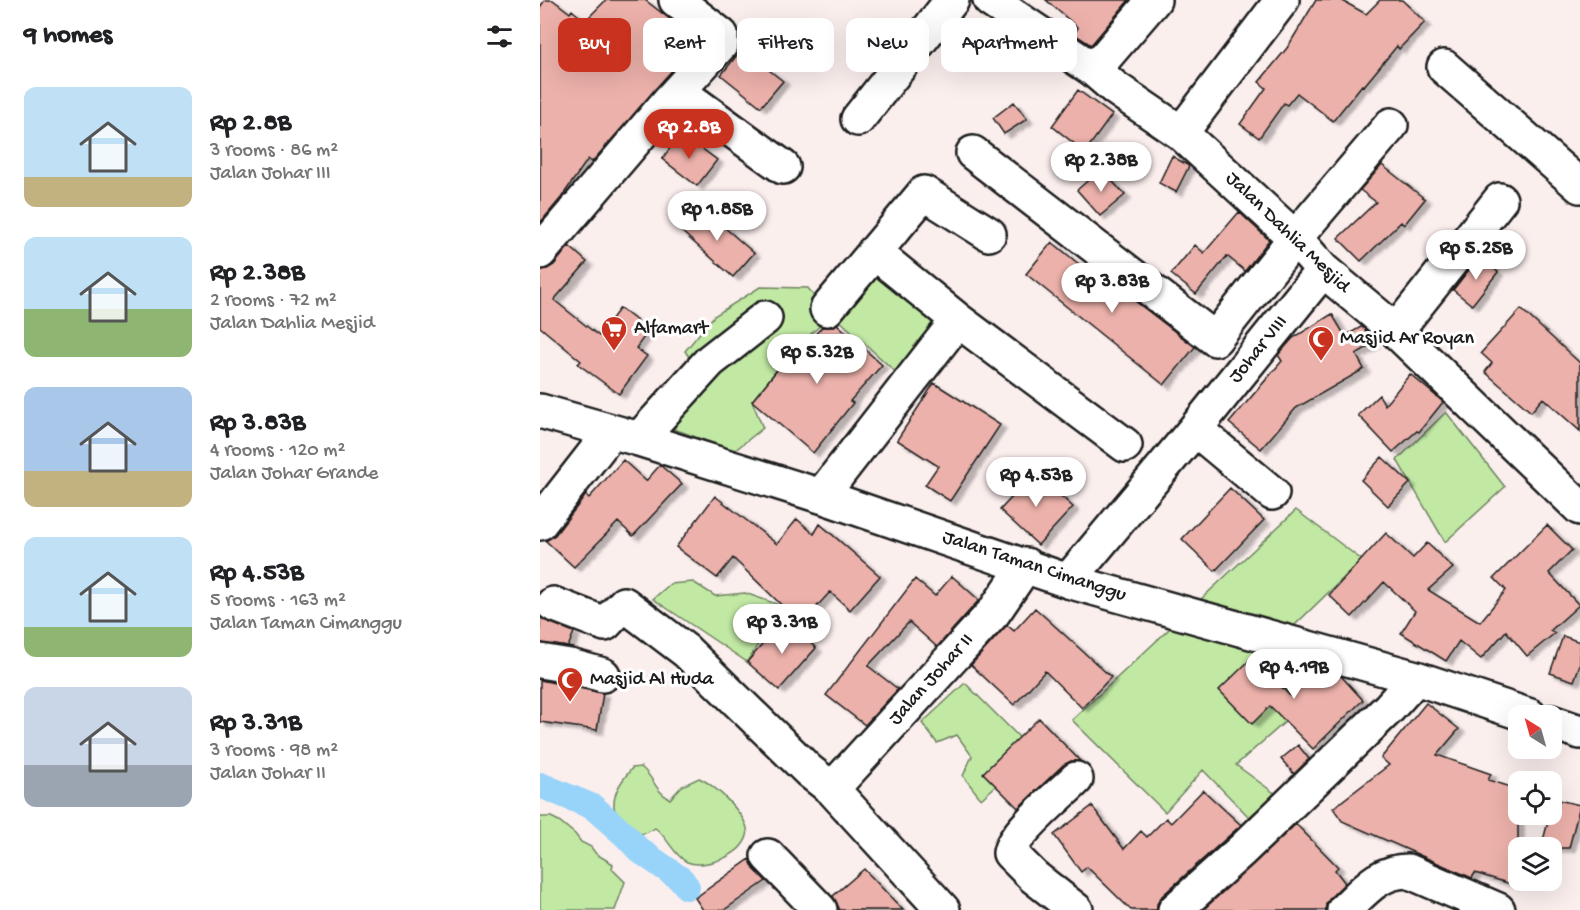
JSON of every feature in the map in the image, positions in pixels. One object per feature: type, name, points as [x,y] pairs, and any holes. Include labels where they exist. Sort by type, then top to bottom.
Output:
[{"type":"street","points":[[858,119],[952,0]]},
{"type":"street","name":"Jalan Dahlia Mesjid","points":[[990,0],[1094,70],[1115,88],[1181,133],[1295,238],[1323,270],[1396,331],[1580,508]]},
{"type":"street","points":[[1094,70],[1154,0]]},
{"type":"street","points":[[1181,133],[1282,0]]},
{"type":"street","points":[[540,252],[721,44],[721,35],[688,4]]},
{"type":"street","points":[[1444,67],[1580,186]]},
{"type":"street","points":[[678,91],[783,167]]},
{"type":"street","points":[[973,153],[1215,339],[1295,238],[1391,125]]},
{"type":"street","points":[[827,309],[924,193],[989,234]]},
{"type":"street","points":[[1396,331],[1500,200]]},
{"type":"street","points":[[874,252],[959,321],[1125,445]]},
{"type":"street","name":"Johar VIII","points":[[1068,581],[1195,429],[1323,270]]},
{"type":"street","points":[[540,523],[625,435],[710,361],[765,318]]},
{"type":"street","points":[[821,496],[946,334],[959,321]]},
{"type":"street","name":"Jalan Taman Cimanggu","points":[[540,411],[821,496],[1068,581],[1416,678],[1508,709]]},
{"type":"street","points":[[1195,429],[1272,493]]},
{"type":"street","name":"Jalan Johar II","points":[[832,789],[993,612],[1026,565]]},
{"type":"street","points":[[553,604],[605,624],[624,604],[686,651],[809,771],[832,789],[944,910]]},
{"type":"street","points":[[540,661],[603,675]]},
{"type":"street","points":[[1175,910],[1242,850],[1389,708],[1416,678]]},
{"type":"street","points":[[1562,726],[1580,732]]},
{"type":"street","points":[[1064,907],[1010,853],[1011,846],[1023,830],[1076,779]]},
{"type":"street","points":[[768,856],[820,910]]},
{"type":"street","points":[[1344,910],[1378,878],[1395,871],[1408,871],[1498,910]]},
{"type":"green space","points":[[886,264],[948,320],[900,376],[837,318]]},
{"type":"green space","points":[[760,287],[808,288],[829,317],[790,354],[752,401],[763,428],[734,451],[674,429],[702,377],[685,351],[714,316]]},
{"type":"green space","points":[[1446,412],[1505,487],[1445,542],[1397,460]]},
{"type":"green space","points":[[1296,510],[1362,560],[1268,651],[1342,672],[1236,765],[1277,795],[1249,817],[1203,770],[1165,812],[1072,720]]},
{"type":"green space","points":[[693,582],[715,596],[745,593],[782,606],[747,662],[653,599],[670,584]]},
{"type":"green space","points":[[965,683],[1034,752],[981,799],[963,776],[972,756],[957,735],[937,743],[922,723]]},
{"type":"green space","points":[[641,767],[661,792],[670,799],[682,786],[699,778],[714,787],[744,821],[747,836],[743,843],[722,859],[694,864],[682,859],[655,828],[640,834],[632,832],[620,820],[614,807],[614,801],[622,781],[632,768]]},
{"type":"green space","points":[[540,817],[551,817],[559,821],[581,842],[591,847],[596,854],[613,864],[612,869],[625,882],[615,910],[540,910]]},
{"type":"building","points":[[545,0],[553,0],[570,13],[572,10],[581,18],[558,18],[558,72],[631,72],[631,18],[588,18],[606,0],[645,0],[668,18],[643,18],[643,72],[671,72],[592,162],[588,159],[540,223],[540,7]]},
{"type":"building","points":[[1046,0],[1129,0],[1091,45],[1077,36],[1077,18],[1067,18]]},
{"type":"building","points":[[1316,0],[1341,0],[1366,14],[1380,0],[1402,0],[1425,22],[1399,49],[1397,46],[1333,121],[1297,93],[1287,105],[1284,103],[1259,138],[1240,124],[1266,88],[1259,82],[1287,48]]},
{"type":"building","points":[[737,55],[737,72],[771,72],[783,81],[761,107],[721,75]]},
{"type":"building","points":[[1078,90],[1112,115],[1085,152],[1052,126]]},
{"type":"building","points":[[1014,102],[1027,119],[1004,134],[993,118]]},
{"type":"building","points":[[681,133],[717,160],[697,186],[662,159]]},
{"type":"building","points":[[1172,156],[1189,166],[1176,192],[1159,183]]},
{"type":"building","points":[[1382,165],[1425,199],[1404,225],[1401,222],[1361,261],[1338,238],[1376,202],[1360,190]]},
{"type":"building","points":[[1101,169],[1125,195],[1100,216],[1077,190]]},
{"type":"building","points":[[701,207],[754,253],[733,277],[681,231]]},
{"type":"building","points":[[1239,212],[1269,240],[1245,271],[1227,256],[1196,294],[1171,274],[1195,245],[1204,253]]},
{"type":"building","points":[[1052,242],[1114,293],[1118,288],[1195,347],[1164,385],[1026,274]]},
{"type":"building","points":[[569,246],[587,262],[554,300],[599,336],[620,308],[649,330],[636,348],[647,356],[619,394],[578,364],[581,361],[540,327],[540,270],[554,265]]},
{"type":"building","points":[[1479,257],[1498,272],[1472,305],[1453,290]]},
{"type":"building","points":[[1521,309],[1580,363],[1580,431],[1543,398],[1531,412],[1485,372],[1492,363],[1481,353]]},
{"type":"building","points":[[1332,314],[1345,336],[1361,327],[1364,328],[1373,344],[1356,354],[1364,369],[1296,408],[1261,449],[1229,423],[1282,361],[1278,355],[1293,338]]},
{"type":"building","points":[[837,324],[882,365],[850,401],[853,403],[813,453],[752,401],[790,354],[795,356],[822,327],[833,327]]},
{"type":"building","points":[[1410,374],[1443,402],[1419,432],[1417,431],[1393,452],[1358,415],[1379,395],[1385,405]]},
{"type":"building","points":[[934,383],[1000,425],[950,501],[925,485],[938,466],[897,440]]},
{"type":"building","points":[[1382,457],[1410,483],[1388,506],[1361,480]]},
{"type":"building","points":[[623,460],[646,481],[660,465],[682,484],[633,536],[618,522],[574,567],[546,541],[555,535],[586,495],[589,498]]},
{"type":"building","points":[[1035,472],[1073,507],[1038,545],[1000,510]]},
{"type":"building","points":[[1230,488],[1264,520],[1215,571],[1182,539]]},
{"type":"building","points":[[715,496],[777,544],[797,519],[814,534],[820,524],[880,576],[850,610],[830,592],[801,624],[733,558],[717,578],[676,547]]},
{"type":"building","points":[[1547,525],[1572,550],[1549,573],[1579,605],[1550,631],[1555,633],[1527,656],[1506,631],[1481,659],[1459,641],[1446,661],[1401,633],[1415,611],[1384,582],[1352,617],[1329,595],[1386,533],[1413,558],[1427,543],[1453,568],[1428,590],[1480,622],[1506,590],[1494,578]]},
{"type":"building","points":[[952,576],[979,600],[937,647],[909,622],[868,666],[898,689],[865,725],[826,695],[915,579],[935,596]]},
{"type":"building","points":[[1035,608],[1111,677],[1082,708],[1045,671],[1014,705],[971,665],[1007,625],[1014,631]]},
{"type":"building","points":[[540,617],[574,632],[568,647],[540,643]]},
{"type":"building","points":[[784,620],[816,648],[779,690],[747,662]]},
{"type":"building","points":[[1563,636],[1580,642],[1580,664],[1574,681],[1550,673]]},
{"type":"building","points":[[1253,657],[1290,696],[1317,670],[1341,676],[1363,700],[1313,749],[1270,706],[1252,724],[1219,690]]},
{"type":"building","name":"Masjid Al Huda","points":[[540,680],[603,693],[597,730],[540,722]]},
{"type":"building","points":[[1426,703],[1459,729],[1437,755],[1491,774],[1488,780],[1508,786],[1508,825],[1518,825],[1518,837],[1508,837],[1508,883],[1475,873],[1472,878],[1342,821],[1333,808],[1389,765],[1381,758]]},
{"type":"building","points":[[1039,718],[1080,761],[1071,761],[1063,765],[1018,808],[983,773]]},
{"type":"building","points":[[1298,745],[1309,759],[1294,774],[1281,759]]},
{"type":"building","points":[[1203,790],[1241,825],[1162,896],[1157,904],[1157,910],[1131,910],[1087,867],[1081,872],[1054,835],[1092,806],[1124,849],[1141,831],[1147,837],[1166,818],[1171,823]]},
{"type":"building","points":[[1562,801],[1580,805],[1569,848],[1562,848],[1562,837],[1544,837],[1547,825],[1562,825]]},
{"type":"building","points":[[1296,824],[1338,867],[1335,870],[1345,883],[1326,904],[1326,910],[1203,910]]},
{"type":"building","points":[[750,859],[754,869],[766,881],[724,910],[703,910],[695,898]]},
{"type":"building","points":[[864,869],[903,910],[840,910],[833,896]]},
{"type":"waterway","points":[[540,785],[593,807],[639,850],[682,880],[687,887]]},
{"type":"place","name":"Alfamart","points":[[614,352]]},
{"type":"place","name":"Masjid Ar Royan","points":[[1321,362]]},
{"type":"place","name":"Masjid Al Huda","points":[[570,703]]}]
